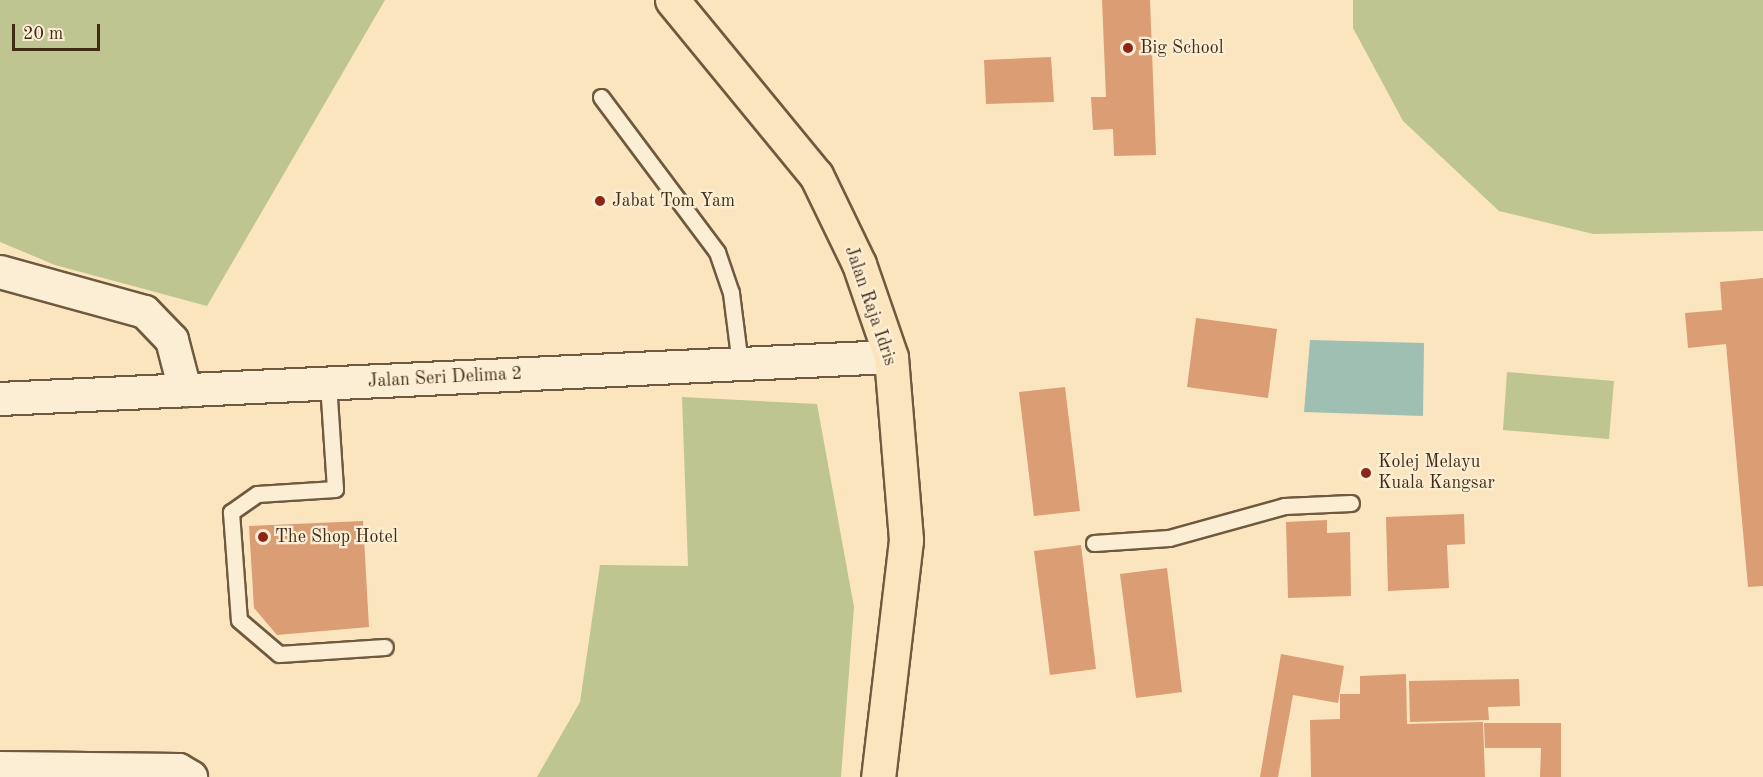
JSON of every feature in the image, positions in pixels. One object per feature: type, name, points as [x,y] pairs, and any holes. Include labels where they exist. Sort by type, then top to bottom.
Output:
[{"type":"main road","name":"Jalan Raja Idris","points":[[672,0],[816,175],[859,264],[891,357],[906,540],[878,777]]},
{"type":"street","points":[[0,272],[145,312],[172,340],[185,390]]},
{"type":"street","name":"Jalan Seri Delima 2","points":[[0,399],[891,357]]},
{"type":"street","points":[[0,768],[179,770],[191,777]]},
{"type":"lane","points":[[601,97],[717,252],[731,293],[740,364]]},
{"type":"lane","points":[[328,383],[335,489],[258,494],[231,512],[239,620],[279,654],[385,647]]},
{"type":"lane","points":[[1094,543],[1168,538],[1284,506],[1351,503]]},
{"type":"green space","points":[[0,0],[385,0],[207,306],[55,265],[0,242]]},
{"type":"green space","points":[[1353,0],[1763,0],[1763,231],[1593,234],[1499,211],[1403,121],[1353,28]]},
{"type":"green space","points":[[1507,372],[1614,381],[1609,439],[1503,430]]},
{"type":"green space","points":[[682,397],[817,404],[854,607],[841,777],[537,777],[580,702],[600,565],[688,566]]},
{"type":"shaded area","points":[[1310,340],[1424,343],[1423,416],[1304,412]]},
{"type":"building","name":"Big School","points":[[1102,0],[1150,0],[1156,155],[1114,156],[1113,129],[1093,130],[1091,97],[1106,97]]},
{"type":"building","points":[[1051,57],[1054,102],[986,104],[984,60]]},
{"type":"building","points":[[1763,278],[1763,586],[1748,587],[1726,344],[1688,348],[1685,313],[1722,310],[1720,282]]},
{"type":"building","points":[[1196,318],[1277,329],[1268,398],[1187,387]]},
{"type":"building","points":[[1065,387],[1080,511],[1034,516],[1019,392]]},
{"type":"building","points":[[1464,514],[1465,544],[1447,545],[1449,588],[1388,591],[1386,517]]},
{"type":"building","points":[[1327,520],[1327,533],[1350,532],[1351,596],[1288,598],[1286,522]]},
{"type":"building","points":[[363,521],[369,627],[277,635],[254,608],[249,526]]},
{"type":"building","points":[[1081,545],[1096,669],[1050,675],[1034,551]]},
{"type":"building","points":[[1167,568],[1182,692],[1136,698],[1120,574]]},
{"type":"building","points":[[1281,654],[1344,666],[1338,703],[1293,695],[1278,777],[1260,777]]},
{"type":"building","points":[[1406,674],[1407,724],[1483,722],[1485,777],[1311,777],[1310,720],[1340,719],[1340,694],[1360,694],[1360,676]]},
{"type":"building","points":[[1519,679],[1520,706],[1488,707],[1489,720],[1410,722],[1409,681]]},
{"type":"building","points":[[1484,723],[1561,723],[1561,777],[1540,777],[1541,748],[1485,748]]},
{"type":"place","name":"Big School","points":[[1128,48]]},
{"type":"place","name":"Jabat Tom Yam","points":[[600,201]]},
{"type":"place","name":"Kolej Melayu Kuala Kangsar","points":[[1366,473]]},
{"type":"place","name":"The Shop Hotel","points":[[263,537]]}]
